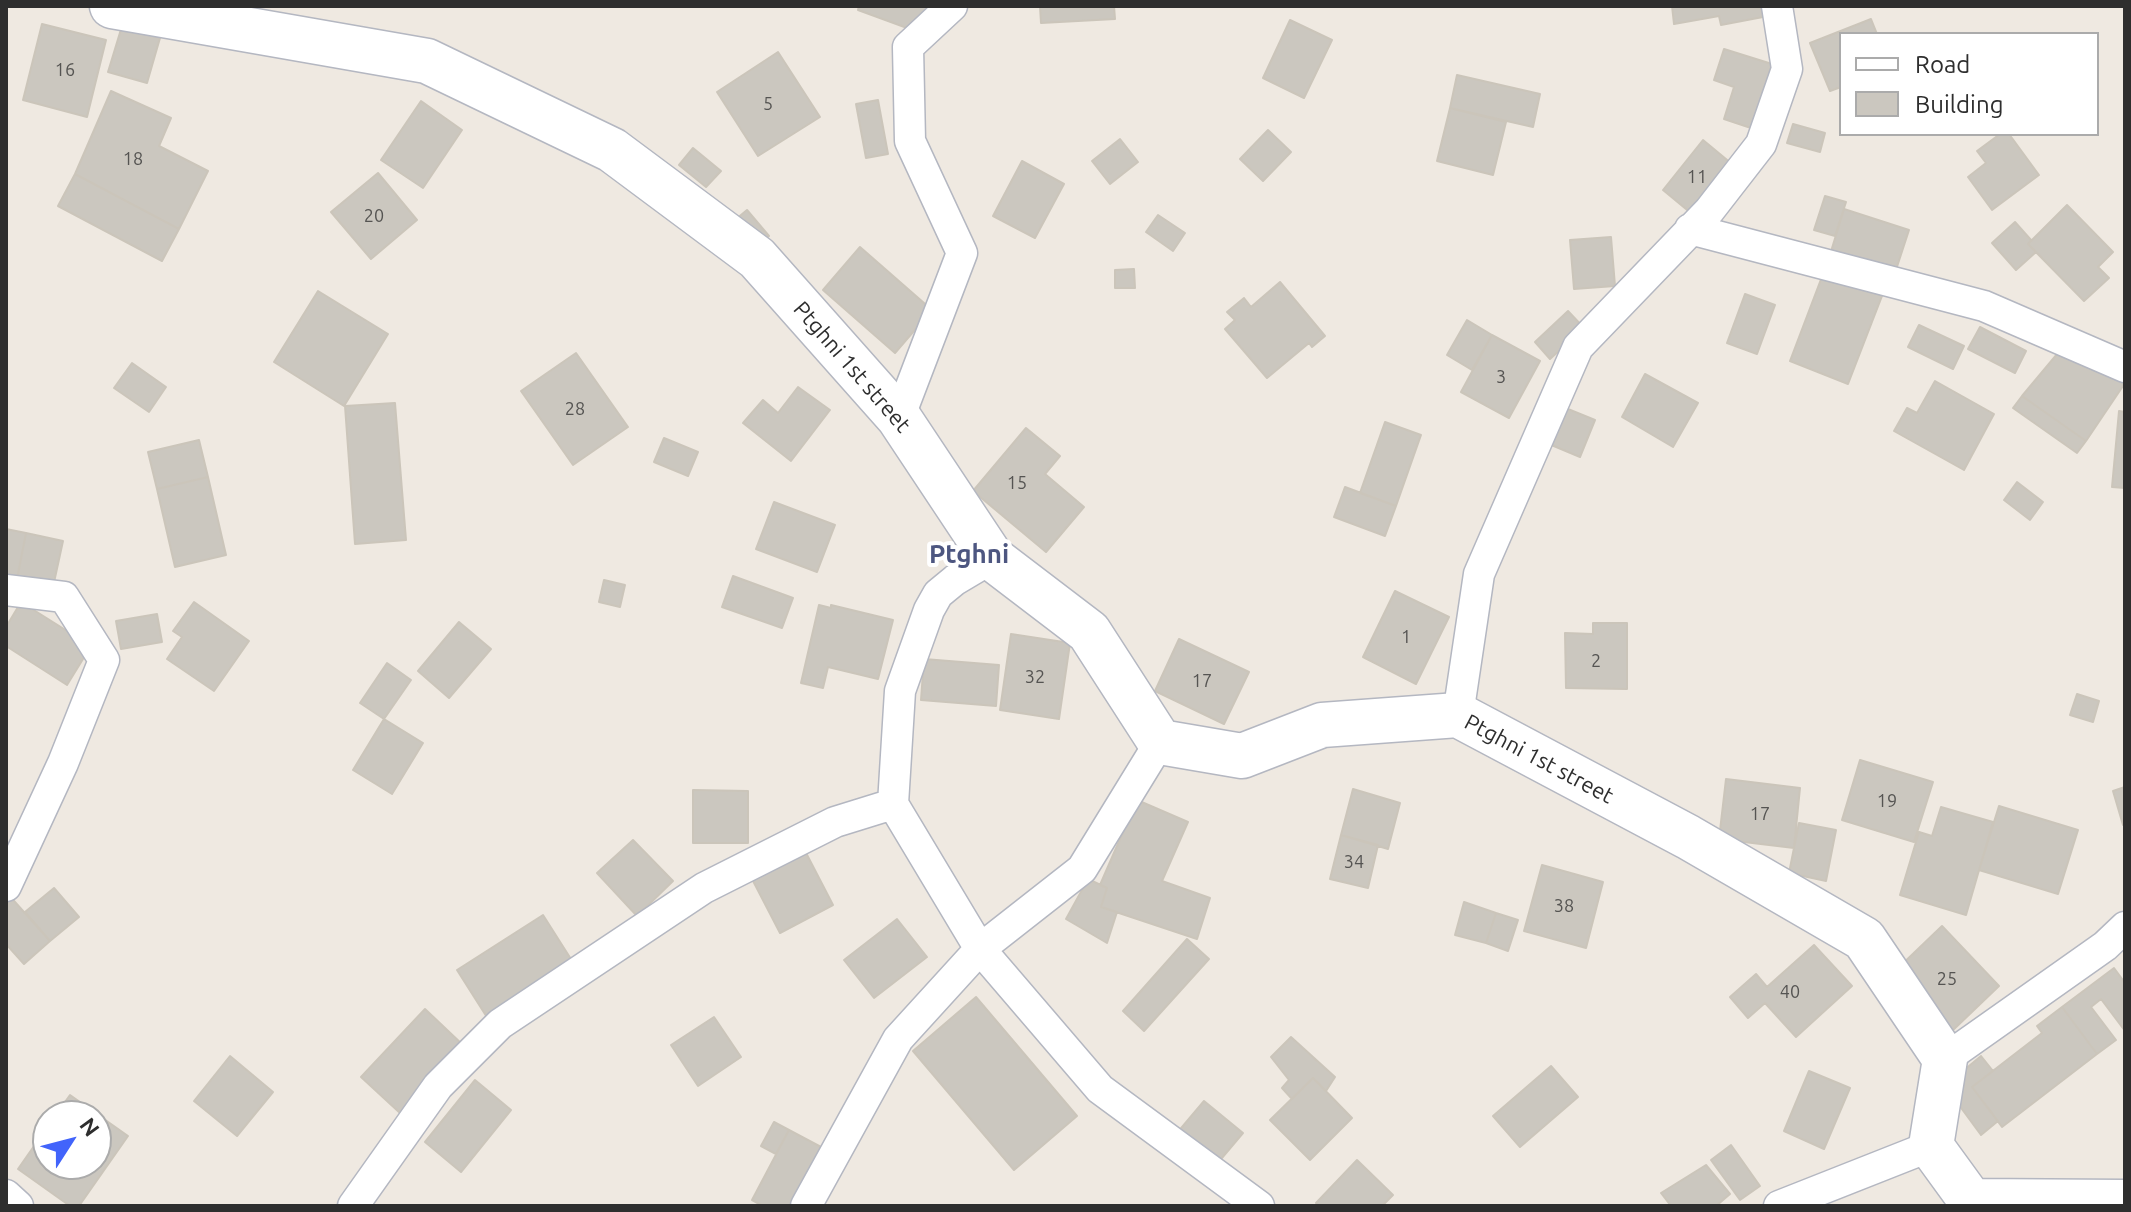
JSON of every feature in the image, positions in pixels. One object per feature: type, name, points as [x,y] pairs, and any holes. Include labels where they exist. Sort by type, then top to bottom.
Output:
[{"type":"street","name":"Ptghni 1st street","points":[[112,6],[427,61],[612,150],[757,258],[899,418],[992,558],[1089,632],[1160,742],[1242,756],[1322,725],[1458,715],[1688,837],[1864,939],[1945,1059]]},
{"type":"street","points":[[899,418],[962,253],[910,141],[908,47],[952,6]]},
{"type":"street","points":[[1458,715],[1479,574],[1578,347],[1709,211],[1761,144],[1787,69],[1777,6]]},
{"type":"street","points":[[1690,229],[1984,306],[2125,367]]},
{"type":"street","points":[[992,558],[938,594],[929,610],[900,691],[893,804],[980,949],[1100,1089],[1259,1206]]},
{"type":"street","points":[[6,590],[64,597],[104,660],[63,763],[6,886]]},
{"type":"street","points":[[806,1206],[898,1039],[980,949],[1082,869],[1160,742]]},
{"type":"street","points":[[353,1206],[438,1086],[500,1024],[704,888],[835,822],[893,804]]},
{"type":"street","points":[[2125,927],[2105,946],[1945,1059],[1931,1146],[1971,1201],[2125,1202]]},
{"type":"street","points":[[1779,1206],[1931,1146]]},
{"type":"street","points":[[6,1195],[18,1206]]},
{"type":"building","points":[[859,6],[927,6],[918,32],[858,10]]},
{"type":"building","points":[[1040,6],[1114,6],[1115,19],[1041,23]]},
{"type":"building","points":[[1672,6],[1761,6],[1763,17],[1721,25],[1719,16],[1674,24]]},
{"type":"building","points":[[1871,19],[1876,32],[1839,32],[1839,88],[1830,91],[1810,43]]},
{"type":"building","points":[[1290,20],[1332,40],[1304,98],[1263,78]]},
{"type":"building","points":[[42,24],[106,40],[87,117],[23,100]]},
{"type":"building","points":[[122,26],[160,38],[147,83],[108,72]]},
{"type":"building","points":[[1724,49],[1772,64],[1751,128],[1724,119],[1734,87],[1714,80]]},
{"type":"building","points":[[778,52],[820,117],[758,156],[717,92]]},
{"type":"building","points":[[1457,75],[1540,94],[1533,127],[1450,108]]},
{"type":"building","points":[[111,91],[171,118],[159,146],[208,171],[179,229],[75,174]]},
{"type":"building","points":[[878,100],[888,154],[866,158],[856,104]]},
{"type":"building","points":[[421,101],[462,130],[423,188],[381,160]]},
{"type":"building","points":[[1450,108],[1506,122],[1493,175],[1437,161]]},
{"type":"building","points":[[1793,124],[1825,133],[1820,152],[1787,143]]},
{"type":"building","points":[[1268,130],[1291,152],[1263,181],[1240,159]]},
{"type":"building","points":[[1997,136],[2010,136],[2039,175],[1992,210],[1968,177],[1986,163],[1977,151]]},
{"type":"building","points":[[1120,139],[1138,162],[1110,184],[1092,161]]},
{"type":"building","points":[[1703,140],[1732,164],[1692,214],[1663,190]]},
{"type":"building","points":[[693,148],[721,171],[706,187],[679,165]]},
{"type":"building","points":[[1022,161],[1064,184],[1035,238],[993,216]]},
{"type":"building","points":[[378,173],[417,220],[371,259],[331,212]]},
{"type":"building","points":[[75,174],[179,229],[162,261],[58,206]]},
{"type":"building","points":[[1825,196],[1846,202],[1835,236],[1814,230]]},
{"type":"building","points":[[2067,205],[2113,252],[2098,267],[2109,278],[2084,301],[2028,244]]},
{"type":"building","points":[[1844,209],[1909,230],[1893,279],[1829,258]]},
{"type":"building","points":[[747,210],[769,236],[757,246],[735,220]]},
{"type":"building","points":[[1158,215],[1185,233],[1173,251],[1146,232]]},
{"type":"building","points":[[2015,222],[2031,240],[2028,244],[2036,252],[2016,270],[1992,243]]},
{"type":"building","points":[[1611,237],[1615,286],[1574,289],[1570,240]]},
{"type":"building","points":[[860,247],[932,310],[895,353],[823,290]]},
{"type":"building","points":[[1134,269],[1135,288],[1115,288],[1115,270]]},
{"type":"building","points":[[1823,274],[1882,296],[1848,384],[1790,361]]},
{"type":"building","points":[[1280,282],[1325,336],[1312,347],[1309,343],[1267,378],[1225,329],[1235,320],[1227,312],[1244,298],[1251,307]]},
{"type":"building","points":[[318,291],[388,334],[344,406],[274,362]]},
{"type":"building","points":[[1745,294],[1775,305],[1757,354],[1727,343]]},
{"type":"building","points":[[1568,311],[1584,328],[1550,359],[1535,342]]},
{"type":"building","points":[[1467,320],[1492,335],[1472,370],[1447,355]]},
{"type":"building","points":[[1919,325],[1964,346],[1953,369],[1908,347]]},
{"type":"building","points":[[1980,327],[2026,351],[2015,373],[1968,349]]},
{"type":"building","points":[[1492,335],[1540,361],[1509,418],[1461,392]]},
{"type":"building","points":[[2063,347],[2125,383],[2086,441],[2022,396]]},
{"type":"building","points":[[576,353],[628,427],[573,465],[521,391]]},
{"type":"building","points":[[132,363],[166,387],[149,412],[114,388]]},
{"type":"building","points":[[1645,374],[1698,403],[1673,447],[1622,417]]},
{"type":"building","points":[[1935,381],[1994,414],[1964,470],[1894,431],[1907,408],[1917,413]]},
{"type":"building","points":[[798,387],[830,410],[791,461],[743,423],[763,400],[778,413]]},
{"type":"building","points":[[2022,396],[2086,441],[2077,453],[2013,408]]},
{"type":"building","points":[[395,403],[406,540],[355,544],[345,406]]},
{"type":"building","points":[[1563,407],[1595,420],[1580,457],[1549,444]]},
{"type":"building","points":[[2119,411],[2125,412],[2125,488],[2112,487]]},
{"type":"building","points":[[1385,422],[1421,435],[1396,506],[1360,493]]},
{"type":"building","points":[[1026,428],[1060,456],[1045,474],[1084,507],[1046,552],[973,491]]},
{"type":"building","points":[[664,438],[698,452],[688,476],[654,462]]},
{"type":"building","points":[[199,440],[208,477],[157,489],[148,452]]},
{"type":"building","points":[[208,477],[226,555],[175,567],[157,489]]},
{"type":"building","points":[[2017,482],[2043,502],[2030,520],[2004,500]]},
{"type":"building","points":[[1345,487],[1396,506],[1385,536],[1334,517]]},
{"type":"building","points":[[774,502],[835,525],[817,572],[756,549]]},
{"type":"building","points":[[6,529],[26,533],[17,579],[6,577]]},
{"type":"building","points":[[26,533],[63,541],[53,587],[17,579]]},
{"type":"building","points":[[733,576],[793,598],[782,628],[722,607]]},
{"type":"building","points":[[604,580],[625,585],[620,607],[599,602]]},
{"type":"building","points":[[1395,591],[1449,617],[1416,684],[1363,657]]},
{"type":"building","points":[[21,602],[91,646],[67,685],[6,646],[6,627]]},
{"type":"building","points":[[194,602],[249,641],[214,691],[167,659],[182,637],[173,631]]},
{"type":"building","points":[[819,605],[893,620],[878,679],[828,667],[823,688],[801,683]]},
{"type":"building","points":[[157,614],[162,642],[121,649],[116,621]]},
{"type":"building","points":[[459,622],[491,649],[449,698],[418,671]]},
{"type":"building","points":[[1593,623],[1627,623],[1627,689],[1566,688],[1565,633],[1593,634]]},
{"type":"building","points":[[1011,634],[1070,643],[1059,719],[1000,710]]},
{"type":"building","points":[[1179,639],[1249,672],[1224,724],[1155,691]]},
{"type":"building","points":[[924,659],[999,665],[996,706],[921,700]]},
{"type":"building","points":[[387,663],[411,680],[384,719],[360,703]]},
{"type":"building","points":[[2077,694],[2099,701],[2093,722],[2070,715]]},
{"type":"building","points":[[384,719],[423,743],[392,794],[353,770]]},
{"type":"building","points":[[1860,760],[1933,782],[1914,842],[1842,820]]},
{"type":"building","points":[[1726,779],[1800,788],[1794,848],[1719,839]]},
{"type":"building","points":[[2125,787],[2125,825],[2123,825],[2113,791]]},
{"type":"building","points":[[1353,789],[1400,803],[1388,849],[1341,835]]},
{"type":"building","points":[[693,790],[748,791],[748,843],[693,843]]},
{"type":"building","points":[[1137,800],[1188,822],[1162,881],[1210,898],[1197,939],[1101,907],[1107,888],[1100,885]]},
{"type":"building","points":[[1999,806],[2078,830],[2058,894],[1979,870]]},
{"type":"building","points":[[1941,807],[1993,822],[1966,915],[1900,895],[1919,832],[1932,836]]},
{"type":"building","points":[[1799,823],[1836,830],[1826,881],[1789,873]]},
{"type":"building","points":[[1341,835],[1378,845],[1368,888],[1330,879]]},
{"type":"building","points":[[633,840],[673,881],[637,916],[597,873]]},
{"type":"building","points":[[804,849],[833,905],[780,933],[751,877]]},
{"type":"building","points":[[1542,865],[1603,882],[1586,948],[1524,931]]},
{"type":"building","points":[[1088,879],[1107,888],[1101,907],[1117,912],[1107,943],[1066,919]]},
{"type":"building","points":[[54,888],[79,917],[50,941],[25,912]]},
{"type":"building","points":[[6,892],[50,941],[24,964],[6,944]]},
{"type":"building","points":[[1464,902],[1496,913],[1486,943],[1455,935]]},
{"type":"building","points":[[1496,913],[1518,920],[1508,951],[1486,943]]},
{"type":"building","points":[[543,915],[576,967],[490,1022],[457,970]]},
{"type":"building","points":[[897,919],[927,957],[874,998],[844,960]]},
{"type":"building","points":[[1942,926],[1999,986],[1951,1032],[1894,972]]},
{"type":"building","points":[[1187,939],[1209,959],[1144,1031],[1123,1011]]},
{"type":"building","points":[[1814,945],[1852,986],[1796,1037],[1765,1003],[1748,1018],[1730,997],[1756,974],[1767,987]]},
{"type":"building","points":[[2114,968],[2125,983],[2125,1031],[2101,999],[2091,1007],[2116,1040],[2097,1054],[2062,1007]]},
{"type":"building","points":[[976,997],[1077,1116],[1014,1170],[913,1051]]},
{"type":"building","points":[[2062,1007],[2097,1054],[2002,1127],[1972,1087],[2042,1033],[2037,1026]]},
{"type":"building","points":[[425,1009],[464,1046],[400,1113],[361,1077]]},
{"type":"building","points":[[714,1017],[741,1057],[698,1086],[671,1045]]},
{"type":"building","points":[[1291,1037],[1335,1077],[1326,1091],[1313,1078],[1292,1099],[1282,1088],[1289,1080],[1271,1057]]},
{"type":"building","points":[[230,1056],[273,1092],[237,1136],[194,1101]]},
{"type":"building","points":[[1981,1056],[1993,1071],[1972,1087],[1998,1121],[1981,1135],[1945,1086]]},
{"type":"building","points":[[1551,1066],[1578,1097],[1520,1147],[1493,1116]]},
{"type":"building","points":[[1809,1071],[1850,1088],[1824,1149],[1784,1131]]},
{"type":"building","points":[[1313,1078],[1352,1118],[1310,1160],[1270,1120]]},
{"type":"building","points":[[475,1080],[511,1110],[461,1172],[425,1142]]},
{"type":"building","points":[[1204,1101],[1243,1133],[1216,1165],[1177,1133]]},
{"type":"building","points":[[774,1122],[789,1130],[776,1154],[761,1146]]},
{"type":"building","points":[[112,1125],[128,1136],[112,1159]]},
{"type":"building","points":[[789,1130],[821,1147],[790,1206],[763,1206],[752,1200]]},
{"type":"building","points":[[1731,1145],[1760,1186],[1740,1200],[1711,1160]]},
{"type":"building","points":[[32,1149],[32,1179],[18,1169]]},
{"type":"building","points":[[1357,1160],[1393,1195],[1382,1206],[1319,1206],[1316,1203]]},
{"type":"building","points":[[1706,1165],[1730,1194],[1716,1206],[1671,1206],[1661,1193]]},
{"type":"building","points":[[33,1180],[97,1180],[79,1206],[70,1206]]},
{"type":"district","name":"Ptghni","points":[[969,554]]}]
